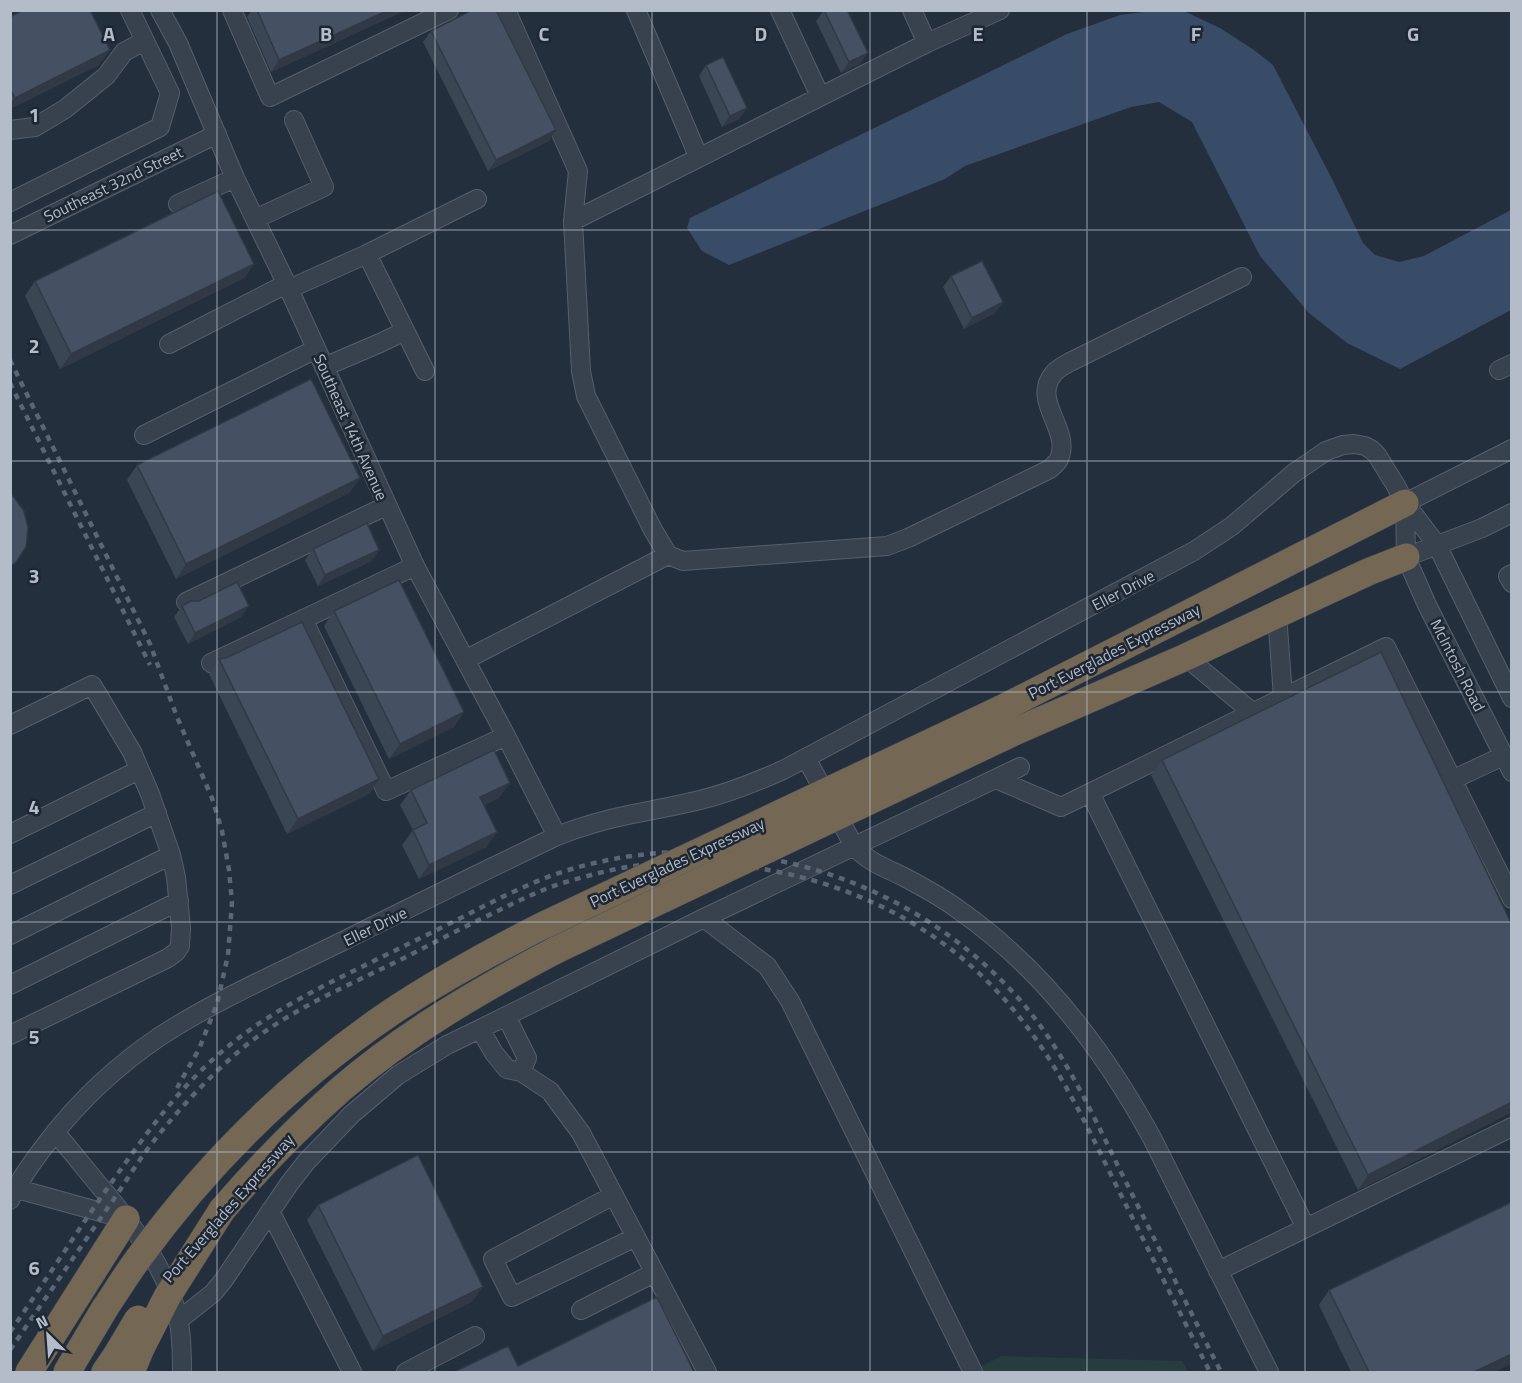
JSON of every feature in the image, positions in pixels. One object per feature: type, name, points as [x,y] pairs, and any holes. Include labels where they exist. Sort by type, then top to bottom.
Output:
[{"type":"highway","name":"Port Everglades Expressway","points":[[67,1372],[105,1308],[137,1261],[212,1168],[296,1086],[389,1014],[449,976],[530,932],[1001,709],[1405,503]]},
{"type":"highway","name":"Port Everglades Expressway","points":[[117,1367],[153,1293],[266,1160],[342,1088],[420,1030],[470,997],[556,950],[1012,733],[1186,657],[1368,572],[1406,557]]},
{"type":"highway","points":[[28,1372],[126,1219]]},
{"type":"street","points":[[10,130],[35,127],[65,109],[106,76],[124,52],[144,40],[130,10]]},
{"type":"street","name":"Southeast 14th Avenue","points":[[160,10],[178,43],[235,178],[287,286],[386,506],[415,566],[557,836]]},
{"type":"street","points":[[232,10],[270,96],[449,10]]},
{"type":"street","points":[[506,10],[578,171],[573,221],[581,371],[586,396],[652,530],[668,555],[683,561],[887,546],[928,529],[1050,470],[1059,459],[1062,445],[1059,431],[1047,403],[1047,386],[1054,372],[1242,277]]},
{"type":"street","points":[[636,10],[699,158]]},
{"type":"street","points":[[780,10],[820,96]]},
{"type":"street","points":[[912,10],[927,44]]},
{"type":"street","points":[[573,221],[820,96],[1000,10]]},
{"type":"street","name":"Southeast 32nd Street","points":[[10,202],[160,127],[170,93],[144,40]]},
{"type":"street","points":[[255,219],[324,187],[294,120]]},
{"type":"street","name":"Southeast 32nd Street","points":[[10,235],[217,134]]},
{"type":"street","points":[[178,204],[235,178]]},
{"type":"street","points":[[169,344],[287,286],[367,254],[477,199]]},
{"type":"street","points":[[367,254],[425,371]]},
{"type":"street","points":[[324,367],[405,331]]},
{"type":"street","points":[[144,435],[316,349]]},
{"type":"street","name":"Eller Drive","points":[[12,1192],[38,1155],[77,1107],[113,1073],[151,1043],[181,1024],[557,836],[587,825],[720,795],[760,780],[806,758],[1194,551],[1232,526],[1294,473],[1334,447],[1354,444],[1372,450],[1386,468],[1405,503],[1437,545]]},
{"type":"street","points":[[1405,503],[1512,449]]},
{"type":"street","name":"Eller Drive","points":[[1405,503],[1406,557]]},
{"type":"street","points":[[186,602],[386,506]]},
{"type":"street","points":[[1406,557],[1482,528],[1512,513]]},
{"type":"street","name":"McIntosh Road","points":[[1437,545],[1512,698]]},
{"type":"street","points":[[465,660],[668,555]]},
{"type":"street","name":"McIntosh Road","points":[[1406,557],[1427,605],[1507,764]]},
{"type":"street","points":[[211,663],[415,566]]},
{"type":"street","points":[[1512,574],[1508,576],[1512,583]]},
{"type":"street","points":[[1277,614],[1283,697]]},
{"type":"street","points":[[303,619],[386,791],[506,736]]},
{"type":"street","points":[[996,779],[1061,807],[1386,647],[1512,899]]},
{"type":"street","points":[[1186,657],[1252,712]]},
{"type":"street","points":[[10,725],[92,685],[132,752],[157,813],[176,877],[180,946],[168,958],[10,1035]]},
{"type":"street","points":[[806,758],[854,846],[865,858],[929,891],[978,923],[1020,958],[1059,1001],[1099,1052],[1152,1138],[1269,1372]]},
{"type":"street","points":[[1452,780],[1507,764]]},
{"type":"street","points":[[179,1320],[213,1293],[223,1281],[307,1161],[352,1114],[398,1075],[506,1016],[704,918],[1020,767]]},
{"type":"street","points":[[10,834],[139,770]]},
{"type":"street","points":[[1090,793],[1306,1228]]},
{"type":"street","points":[[10,885],[157,813]]},
{"type":"street","points":[[10,935],[171,855]]},
{"type":"street","points":[[10,985],[179,901]]},
{"type":"street","points":[[704,918],[767,966],[790,1001],[973,1372]]},
{"type":"street","points":[[506,1016],[527,1058],[521,1072]]},
{"type":"street","points":[[480,1029],[494,1053],[507,1069],[521,1072],[550,1091],[581,1133],[707,1372]]},
{"type":"street","points":[[1218,1271],[1512,1127]]},
{"type":"street","points":[[56,1132],[126,1219],[159,1266],[179,1320],[182,1372]]},
{"type":"street","points":[[12,1192],[126,1219]]},
{"type":"street","points":[[614,1195],[493,1260],[512,1297],[636,1237]]},
{"type":"street","points":[[270,1211],[352,1372]]},
{"type":"street","points":[[581,1310],[654,1273]]},
{"type":"street","points":[[406,1372],[475,1336]]},
{"type":"green space","points":[[1002,1356],[1182,1361],[1188,1372],[969,1372]]},
{"type":"water","points":[[1152,11],[1186,12],[1220,28],[1273,65],[1363,243],[1375,255],[1399,262],[1424,256],[1511,210],[1511,310],[1400,369],[1347,343],[1309,313],[1260,256],[1192,122],[1159,102],[1131,107],[965,166],[945,179],[729,265],[702,251],[687,228],[690,218],[1067,34],[1120,15]]},
{"type":"building","points":[[23,10],[90,10],[110,50],[15,98],[10,89],[10,17]]},
{"type":"building","points":[[257,10],[389,10],[279,60]]},
{"type":"building","points":[[472,10],[496,10],[556,130],[496,160],[431,31]]},
{"type":"building","points":[[824,10],[847,10],[868,53],[849,62]]},
{"type":"building","points":[[723,57],[747,108],[730,116],[706,65]]},
{"type":"building","points":[[218,191],[254,264],[71,354],[35,281]]},
{"type":"building","points":[[982,261],[1003,302],[972,318],[951,276]]},
{"type":"building","points":[[311,379],[360,478],[186,564],[137,465]]},
{"type":"building","points":[[10,494],[24,511],[28,528],[26,547],[16,562],[10,566]]},
{"type":"building","points":[[367,523],[379,550],[325,575],[313,549]]},
{"type":"building","points":[[399,580],[464,712],[400,744],[334,611]]},
{"type":"building","points":[[237,582],[249,606],[195,633],[182,606],[191,601],[199,601]]},
{"type":"building","points":[[302,622],[379,779],[298,819],[219,659],[226,658]]},
{"type":"building","points":[[1381,652],[1512,925],[1512,1102],[1368,1175],[1162,760]]},
{"type":"building","points":[[494,750],[510,783],[480,797],[497,832],[429,865],[413,830],[427,823],[411,790]]},
{"type":"building","points":[[418,1155],[483,1287],[383,1336],[318,1205]]},
{"type":"building","points":[[1512,1202],[1512,1354],[1474,1372],[1369,1372],[1329,1290]]},
{"type":"building","points":[[657,1297],[694,1372],[454,1372],[508,1346],[518,1366]]},
{"type":"railway","points":[[10,360],[150,644],[177,717],[212,798],[222,831],[232,902],[228,955],[217,1004],[199,1049],[177,1088]]},
{"type":"railway","points":[[10,383],[150,665]]},
{"type":"railway","points":[[10,1332],[104,1193],[166,1109],[230,1044],[276,1012],[501,898],[553,875],[613,859],[675,852],[736,854],[796,864],[854,883],[909,910],[960,944],[1007,986],[1042,1028],[1071,1073],[1221,1372]]},
{"type":"railway","points":[[10,1350],[156,1139],[186,1103],[230,1059],[269,1028],[290,1015],[453,933],[559,884],[638,865],[709,863],[752,867],[795,876],[836,888],[877,904],[915,925],[951,949],[984,978],[1026,1026],[1060,1076],[1210,1372]]}]
